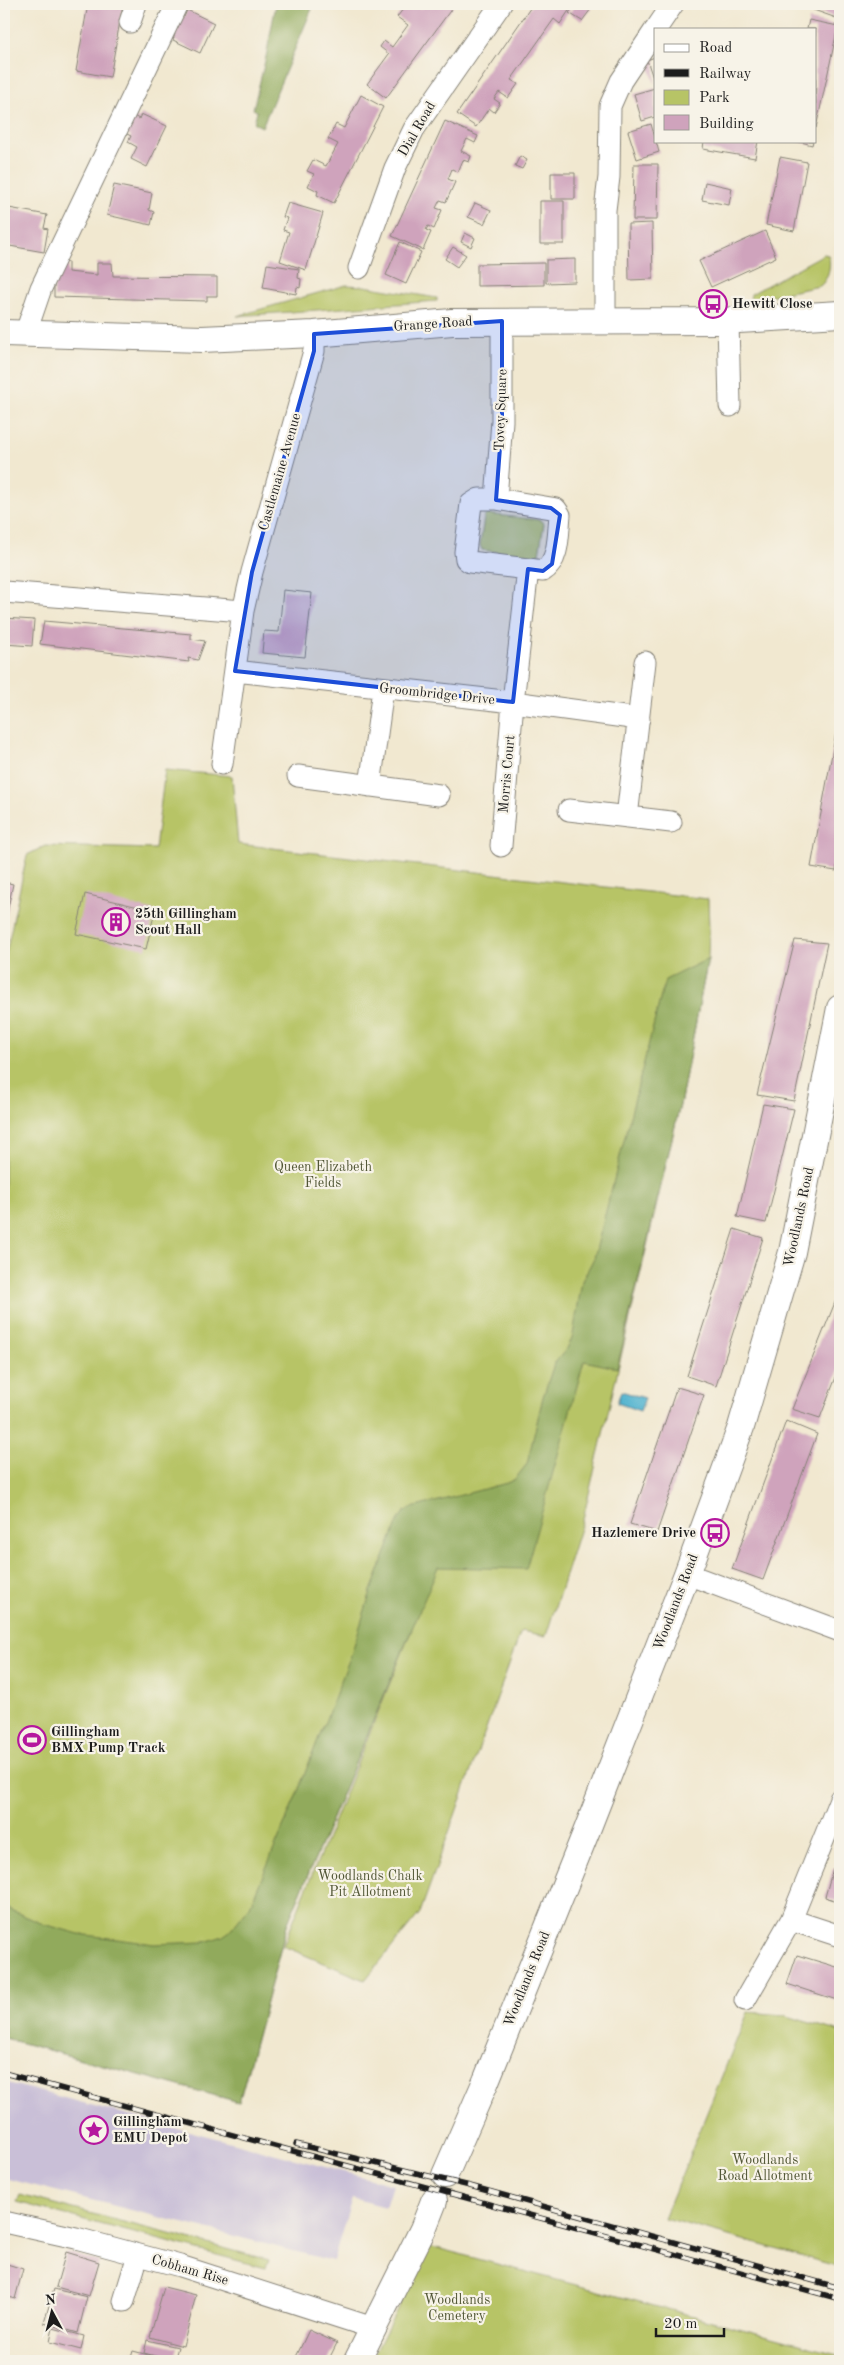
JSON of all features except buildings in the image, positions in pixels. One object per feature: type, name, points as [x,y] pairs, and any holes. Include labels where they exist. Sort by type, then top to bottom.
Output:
[{"type":"street","name":"Grange Road","points":[[177,4],[42,288],[14,334],[202,339],[314,334],[452,322],[728,321],[840,314]]},
{"type":"street","name":"Dial Road","points":[[358,268],[395,168],[414,129],[501,4]]},
{"type":"street","points":[[657,28],[673,4]]},
{"type":"street","points":[[606,322],[605,210],[609,177],[610,106],[621,81],[654,32]]},
{"type":"street","name":"Tovey Square","points":[[496,500],[502,421],[502,321]]},
{"type":"street","points":[[728,321],[730,406]]},
{"type":"street","name":"Castlemaine Avenue","points":[[222,764],[243,611],[252,572],[314,351],[314,334]]},
{"type":"street","points":[[479,498],[496,500],[551,508],[560,513],[555,557],[552,564],[543,571],[470,562],[466,559],[465,552],[470,506],[474,500],[479,498]]},
{"type":"street","points":[[512,702],[528,570]]},
{"type":"street","points":[[4,592],[243,611]]},
{"type":"street","points":[[627,817],[645,662]]},
{"type":"street","name":"Groombridge Drive","points":[[235,672],[512,702],[639,719]]},
{"type":"street","points":[[370,786],[383,688]]},
{"type":"street","name":"Morris Court","points":[[501,846],[512,702]]},
{"type":"street","points":[[298,776],[439,795]]},
{"type":"street","points":[[568,810],[671,822]]},
{"type":"street","name":"Woodlands Road","points":[[445,2175],[486,2081],[580,1848],[742,1427],[787,1271],[840,1008]]},
{"type":"street","points":[[687,1574],[840,1631]]},
{"type":"street","points":[[745,2000],[792,1920],[840,1799]]},
{"type":"street","points":[[792,1920],[840,1936]]},
{"type":"street","points":[[357,2361],[434,2201]]},
{"type":"street","name":"Cobham Rise","points":[[4,2222],[76,2238],[207,2274],[373,2328]]},
{"type":"street","points":[[124,2301],[138,2255]]},
{"type":"highlighted area","points":[[502,321],[502,421],[496,500],[551,508],[560,515],[552,564],[543,571],[528,569],[513,702],[235,671],[252,572],[314,351],[314,334]]},
{"type":"shaded area","name":"Gillingham EMU Depot","points":[[4,2082],[393,2185],[386,2207],[352,2198],[333,2261],[4,2178]]},
{"type":"green space","points":[[276,4],[314,4],[262,127],[254,123],[257,111],[253,109],[266,57]]},
{"type":"green space","points":[[824,254],[828,255],[829,267],[827,276],[820,286],[750,300],[751,294]]},
{"type":"green space","points":[[346,285],[364,286],[437,298],[437,301],[237,316]]},
{"type":"green space","points":[[487,514],[541,520],[544,524],[539,554],[532,557],[482,550],[480,545],[484,517]]},
{"type":"green space","name":"Queen Elizabeth Fields","points":[[165,770],[232,776],[238,844],[708,899],[708,959],[680,1105],[583,1519],[546,1636],[521,1631],[420,1913],[365,1980],[283,1946],[412,1629],[287,1925],[239,2102],[4,2038],[4,963],[27,855],[45,846],[155,849]]},
{"type":"green space","points":[[708,959],[680,1105],[617,1368],[584,1361],[526,1569],[438,1567],[287,1925],[239,2102],[4,2038],[4,1907],[43,1924],[79,1934],[154,1944],[205,1942],[223,1936],[230,1931],[250,1906],[291,1809],[351,1655],[371,1591],[399,1519],[404,1512],[412,1508],[507,1483],[515,1479],[527,1464],[543,1397],[554,1364],[568,1347],[573,1335],[582,1281],[594,1258],[665,980]]},
{"type":"green space","name":"Woodlands Road Allotment","points":[[748,2012],[784,2015],[840,2032],[840,2267],[664,2218]]},
{"type":"green space","points":[[20,2195],[269,2260],[266,2268],[17,2202]]},
{"type":"green space","name":"Woodlands Cemetery","points":[[429,2246],[840,2355],[840,2361],[371,2361]]},
{"type":"water","points":[[621,1391],[645,1398],[640,1411],[617,1403]]},
{"type":"railway","points":[[4,2073],[840,2299]]},
{"type":"railway","points":[[296,2144],[470,2186],[840,2288]]},
{"type":"place","name":"Hewitt Close","points":[[713,304]]},
{"type":"place","name":"25th Gillingham Scout Hall","points":[[116,922]]},
{"type":"place","name":"Hazlemere Drive","points":[[715,1533]]},
{"type":"place","name":"Gillingham BMX Pump Track","points":[[32,1740]]},
{"type":"place","name":"Gillingham EMU Depot","points":[[94,2130]]},
{"type":"park label","name":"Woodlands Chalk Pit Allotment","points":[[370,1884]]}]
